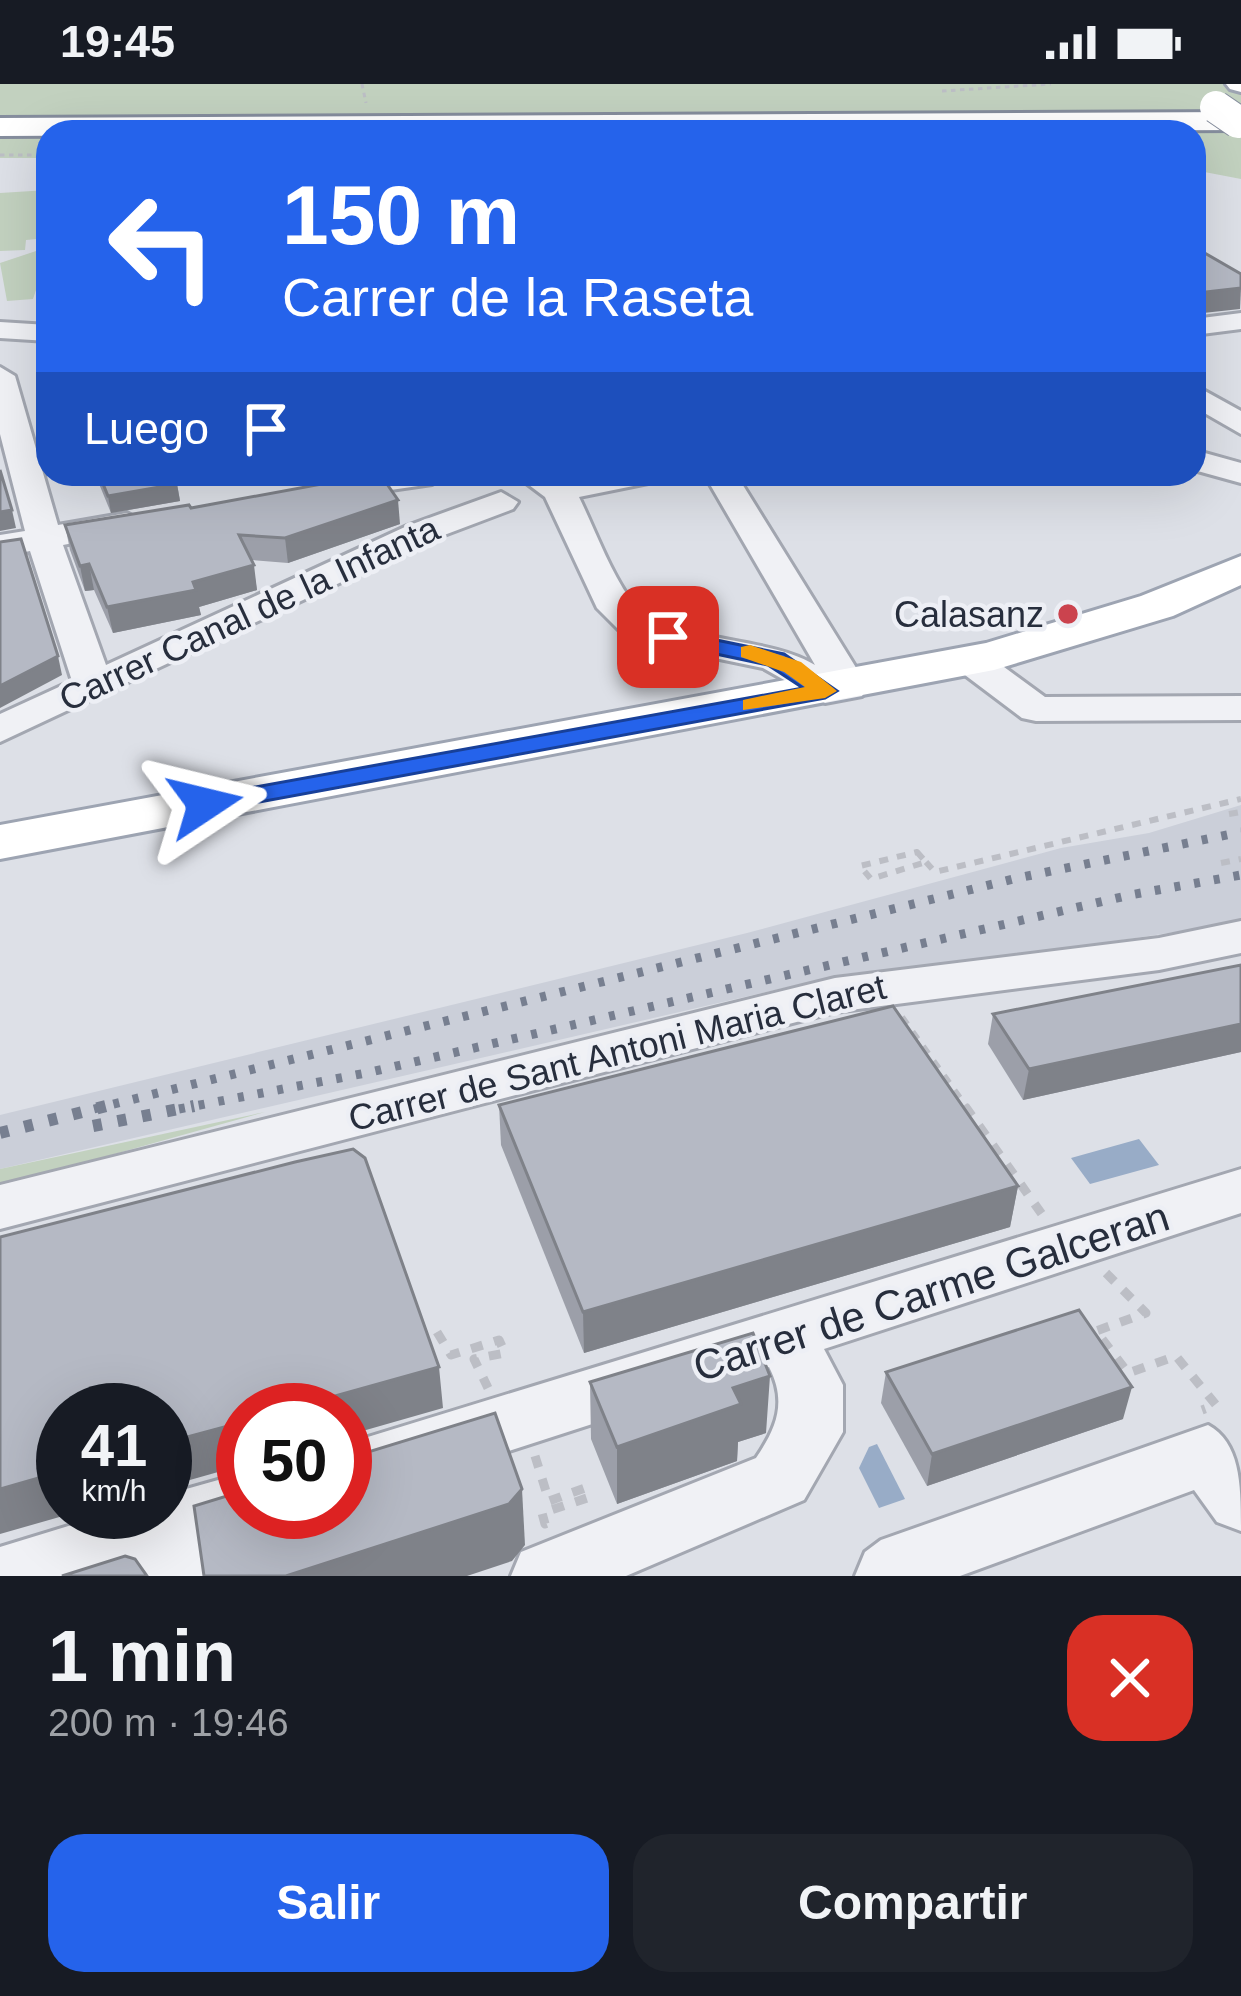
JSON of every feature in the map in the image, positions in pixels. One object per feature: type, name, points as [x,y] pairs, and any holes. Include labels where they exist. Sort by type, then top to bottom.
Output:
[{"type":"highway","points":[[1088,100],[1150,93]]},
{"type":"highway","points":[[406,120],[676,116],[1088,100],[1231,103]]},
{"type":"highway","points":[[866,120],[1231,103]]},
{"type":"highway","points":[[1142,120],[1231,103]]},
{"type":"highway","points":[[0,126],[36,125]]},
{"type":"highway","points":[[0,126],[36,126]]},
{"type":"highway","points":[[0,140],[36,139]]},
{"type":"highway","points":[[1206,142],[1241,142]]},
{"type":"main road","points":[[0,842],[971,661],[1121,619],[1241,569]]},
{"type":"street","points":[[1206,325],[1241,321]]},
{"type":"street","points":[[0,330],[36,332]]},
{"type":"street","points":[[2,392],[92,682]]},
{"type":"street","points":[[1206,402],[1241,425]]},
{"type":"street","points":[[296,494],[343,486]]},
{"type":"street","points":[[433,486],[478,491]]},
{"type":"street","name":"Carrer Canal de la Infanta","points":[[0,730],[92,682],[419,533],[478,491],[534,494],[540,486]]},
{"type":"street","points":[[548,486],[616,608],[628,620],[668,637],[776,659],[836,689]]},
{"type":"street","points":[[726,486],[836,689]]},
{"type":"street","points":[[0,545],[170,516]]},
{"type":"street","points":[[971,661],[1036,710],[1241,708]]},
{"type":"street","name":"Carrer de Sant Antoni Maria Claret","points":[[0,1207],[835,995],[1159,954],[1241,937]]},
{"type":"street","name":"Carrer de Carme Galceran","points":[[372,1466],[1241,1191]]},
{"type":"street","points":[[546,1576],[779,1479],[810,1432],[811,1385],[785,1337]]},
{"type":"street","points":[[898,1569],[1216,1456]]},
{"type":"street","points":[[12,1576],[168,1551],[216,1521]]},
{"type":"path","points":[[942,92],[1051,84]]},
{"type":"path","points":[[0,155],[36,155]]},
{"type":"path","points":[[926,862],[872,879],[860,866],[917,852],[926,862],[935,872],[1241,799]]},
{"type":"path","points":[[1228,814],[1241,812]]},
{"type":"path","points":[[1221,863],[1241,859]]},
{"type":"path","points":[[895,1007],[1067,1249],[1118,1280],[1146,1313],[1096,1331],[1128,1373],[1176,1356],[1216,1405],[1216,1456]]},
{"type":"path","points":[[437,1332],[451,1355],[499,1340],[505,1353],[474,1359],[484,1384],[524,1420]]},
{"type":"shaded area","points":[[1241,805],[1241,922],[1029,954],[844,974],[0,1169],[0,1115],[747,933],[1061,848],[1149,833]]},
{"type":"green space","points":[[0,84],[1241,84],[1241,179],[1206,172],[1206,120],[36,120],[36,158],[0,158]]},
{"type":"green space","points":[[36,191],[36,239],[26,240],[25,250],[0,251],[0,193]]},
{"type":"green space","points":[[36,251],[33,299],[7,301],[0,263]]},
{"type":"green space","points":[[265,1112],[0,1186],[0,1169]]},
{"type":"water","points":[[1139,1139],[1159,1165],[1090,1184],[1071,1158]]},
{"type":"water","points":[[877,1444],[905,1499],[879,1508],[859,1468],[869,1447]]},
{"type":"building","points":[[1206,254],[1241,274],[1241,288],[1206,292]]},
{"type":"building","points":[[0,470],[12,510],[0,512]]},
{"type":"building","points":[[104,486],[166,486],[108,496]]},
{"type":"building","points":[[313,486],[388,486],[398,500],[285,538],[239,535],[254,565],[193,582],[196,590],[107,607],[89,564],[80,566],[65,525]]},
{"type":"building","points":[[21,539],[58,656],[0,686],[0,542]]},
{"type":"building","points":[[1241,965],[1241,1024],[1029,1069],[993,1014]]},
{"type":"building","points":[[893,1006],[1018,1186],[583,1312],[499,1105]]},
{"type":"building","points":[[353,1149],[365,1158],[439,1367],[372,1386],[216,1383],[216,1429],[192,1436],[192,1383],[36,1383],[36,1479],[0,1489],[0,1237]]},
{"type":"building","points":[[1079,1310],[1132,1387],[932,1454],[886,1372]]},
{"type":"building","points":[[753,1333],[770,1376],[733,1388],[741,1404],[617,1447],[590,1382]]},
{"type":"building","points":[[495,1413],[522,1489],[509,1504],[286,1576],[204,1576],[194,1506],[216,1499],[216,1539],[372,1539],[372,1451]]},
{"type":"building","points":[[125,1556],[135,1559],[147,1576],[62,1576]]},
{"type":"railway","points":[[94,1109],[1013,879],[1241,832]]},
{"type":"railway","points":[[179,1109],[371,1072],[1130,895],[1241,875]]},
{"type":"railway","points":[[0,1133],[106,1106]]},
{"type":"railway","points":[[93,1126],[194,1106]]},
{"type":"slow traffic","points":[[750,652],[793,667],[825,691],[752,705]]},
{"type":"place","name":"Calasanz","points":[[1068,614]]},
{"type":"route","points":[[205,804],[825,691],[776,659],[668,637]]}]
